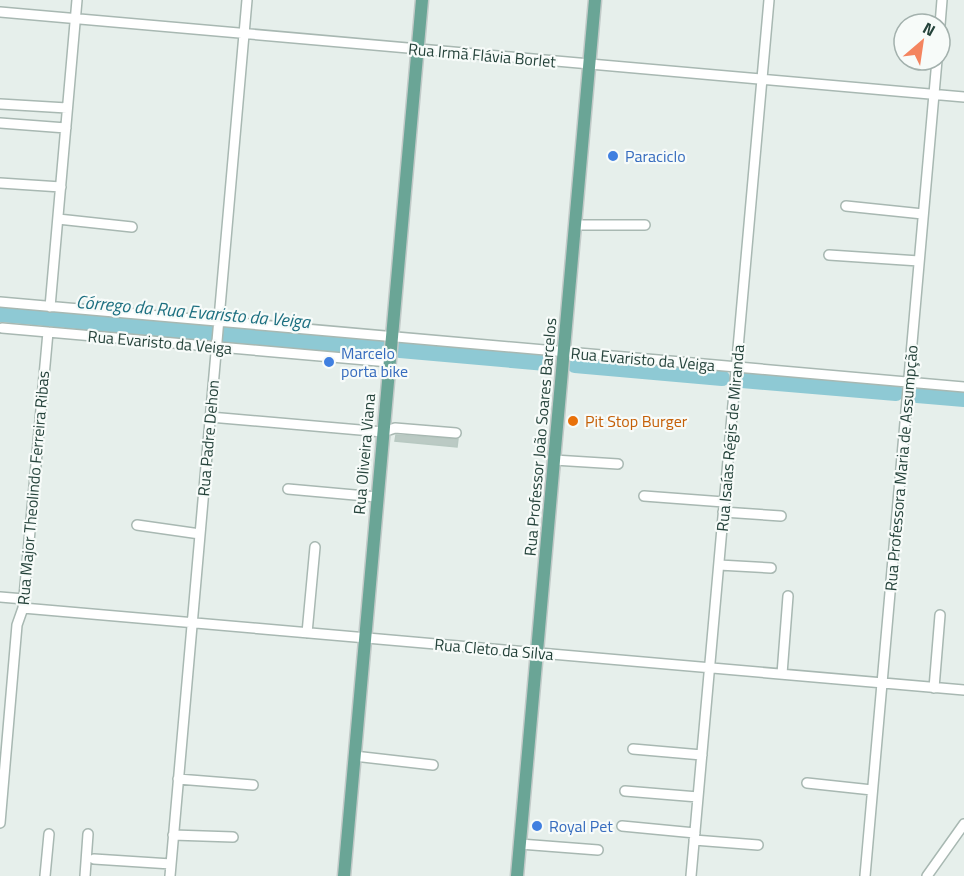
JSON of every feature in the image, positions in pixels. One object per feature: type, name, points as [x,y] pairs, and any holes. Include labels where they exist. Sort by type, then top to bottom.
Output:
[{"type":"main road","name":"Rua Oliveira Viana","points":[[344,876],[422,0]]},
{"type":"main road","name":"Rua Professor João Soares Barcelos","points":[[518,876],[595,0]]},
{"type":"street","points":[[50,307],[77,0]]},
{"type":"street","name":"Rua Padre Dehon","points":[[170,876],[247,0]]},
{"type":"street","name":"Rua Isaías Régis de Miranda","points":[[691,876],[769,0]]},
{"type":"street","name":"Rua Irmã Flávia Borlet","points":[[0,12],[964,97]]},
{"type":"street","name":"Rua Professora Maria de Assumpção","points":[[865,876],[936,72]]},
{"type":"street","points":[[0,104],[67,108]]},
{"type":"street","points":[[0,123],[66,128]]},
{"type":"street","points":[[0,183],[61,187]]},
{"type":"street","points":[[846,206],[923,214]]},
{"type":"street","points":[[58,219],[132,226]]},
{"type":"street","points":[[575,225],[645,225]]},
{"type":"street","points":[[829,255],[919,261]]},
{"type":"street","name":"Rua Evaristo da Veiga","points":[[0,303],[964,387]]},
{"type":"street","name":"Rua Evaristo da Veiga","points":[[2,328],[389,362]]},
{"type":"street","name":"Rua Major Theolindo Ferreira Ribas","points":[[0,823],[17,631],[24,604],[48,332]]},
{"type":"street","points":[[210,417],[383,432],[395,428],[456,433]]},
{"type":"street","points":[[554,460],[618,464]]},
{"type":"street","points":[[288,489],[377,497]]},
{"type":"street","points":[[644,496],[724,502]]},
{"type":"street","points":[[723,512],[781,516]]},
{"type":"street","points":[[137,525],[200,534]]},
{"type":"street","points":[[307,633],[315,547]]},
{"type":"street","points":[[719,565],[771,568]]},
{"type":"street","points":[[782,675],[788,596]]},
{"type":"street","name":"Rua Cleto da Silva","points":[[0,597],[24,604],[192,623],[964,690]]},
{"type":"street","points":[[934,688],[940,615]]},
{"type":"street","points":[[633,749],[702,755]]},
{"type":"street","points":[[354,756],[433,765]]},
{"type":"street","points":[[178,779],[253,785]]},
{"type":"street","points":[[807,783],[872,790]]},
{"type":"street","points":[[625,792],[698,797]]},
{"type":"street","points":[[927,876],[964,824]]},
{"type":"street","points":[[622,826],[759,844]]},
{"type":"street","points":[[45,876],[49,834]]},
{"type":"street","points":[[85,876],[88,834]]},
{"type":"street","points":[[173,835],[233,837]]},
{"type":"street","points":[[520,844],[598,850]]},
{"type":"street","points":[[94,858],[171,864]]},
{"type":"building","points":[[396,435],[458,439],[457,447],[395,441]]},
{"type":"waterway","name":"Córrego da Rua Evaristo da Veiga","points":[[0,314],[382,349]]},
{"type":"waterway","name":"Córrego da Rua Evaristo da Veiga","points":[[400,350],[546,363]]},
{"type":"waterway","name":"Córrego da Rua Evaristo da Veiga","points":[[575,365],[722,378]]},
{"type":"waterway","name":"Córrego da Rua Evaristo da Veiga","points":[[742,380],[896,393]]},
{"type":"waterway","name":"Córrego da Rua Evaristo da Veiga","points":[[917,395],[964,399]]},
{"type":"place","name":"Paraciclo","points":[[613,156]]},
{"type":"place","name":"Marcelo porta bike","points":[[329,362]]},
{"type":"place","name":"Pit Stop Burger","points":[[573,421]]},
{"type":"place","name":"Royal Pet","points":[[537,826]]}]
